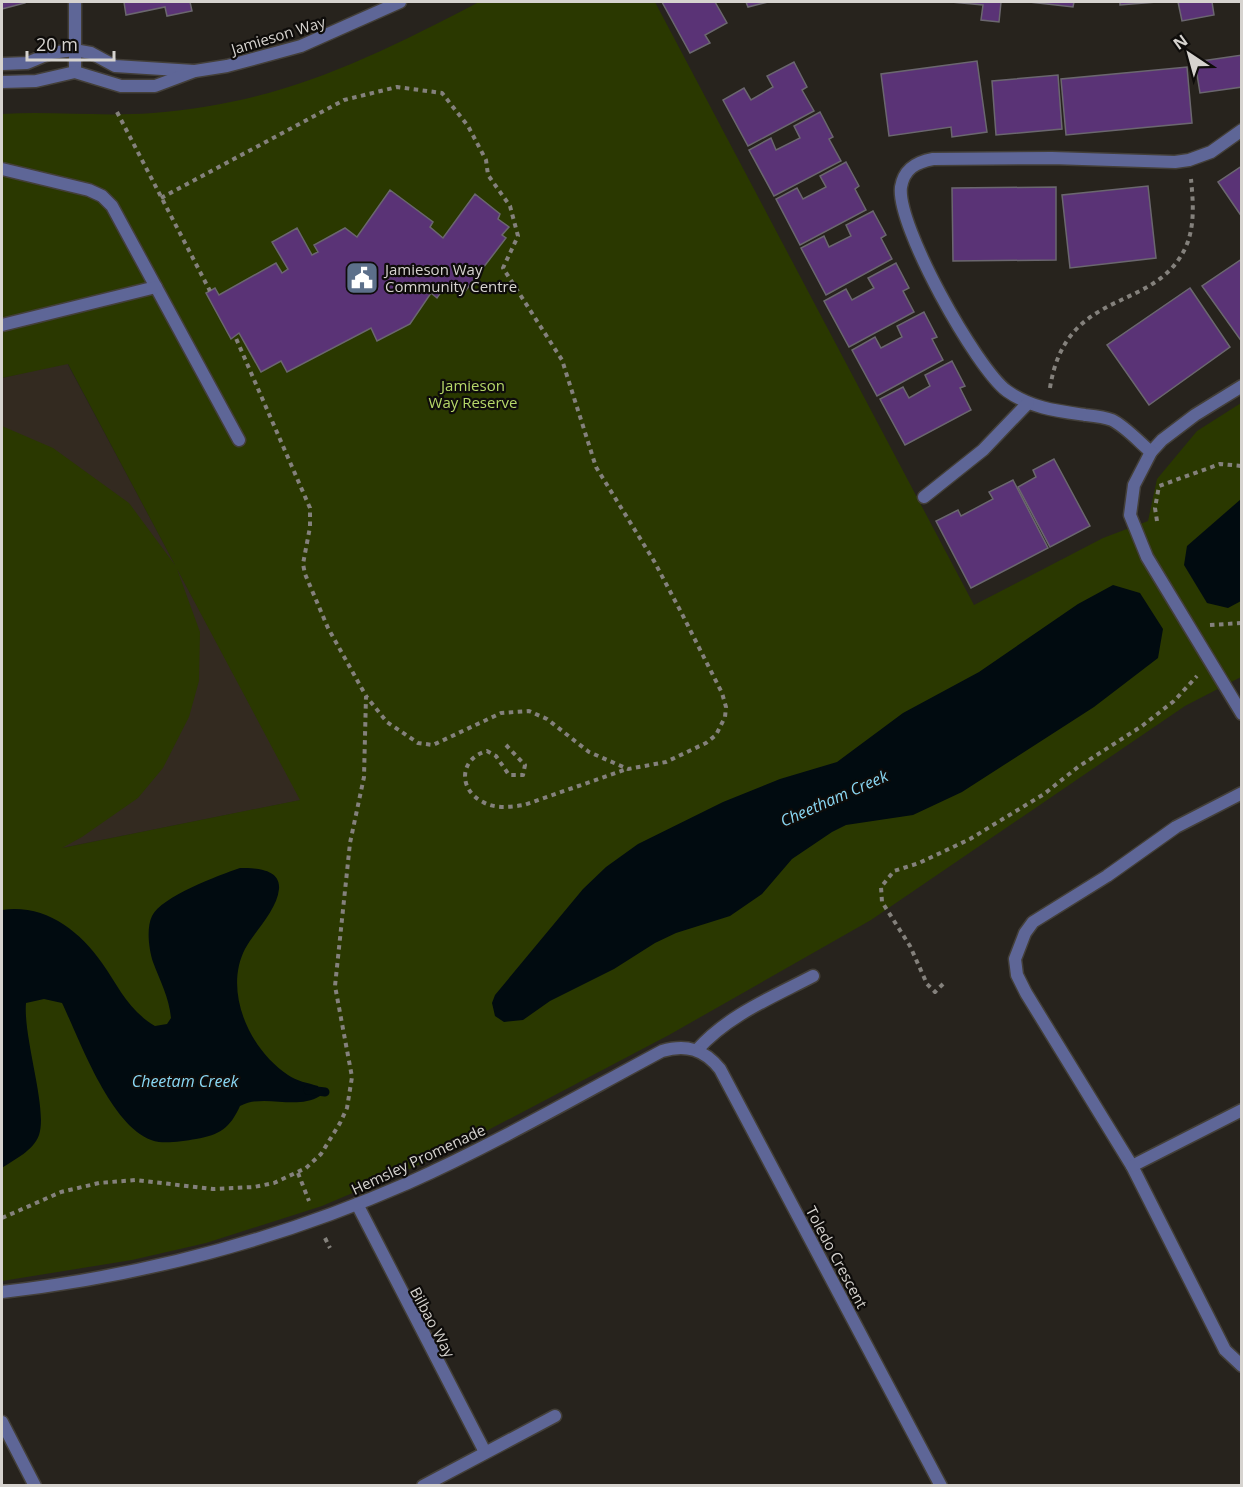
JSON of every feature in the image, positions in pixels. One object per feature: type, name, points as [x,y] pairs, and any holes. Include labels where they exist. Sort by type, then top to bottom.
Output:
[{"type":"street","points":[[75,2],[75,72]]},
{"type":"street","name":"Jamieson Way","points":[[2,82],[36,81],[75,72],[134,88],[168,83],[195,71],[227,66],[301,46],[400,2]]},
{"type":"street","name":"Jamieson Way","points":[[2,64],[27,63],[60,51],[74,50],[91,52],[115,66],[195,71]]},
{"type":"street","points":[[1151,452],[1110,419],[1047,409],[1028,403],[1006,390],[990,373],[967,339],[928,268],[903,206],[902,185],[906,173],[914,165],[933,159],[1052,158],[1164,163],[1189,160],[1211,152],[1242,130]]},
{"type":"street","points":[[2,169],[102,196],[123,223],[240,440]]},
{"type":"street","points":[[2,325],[156,287]]},
{"type":"street","points":[[1242,386],[1176,429],[1151,452],[1134,485],[1131,503],[1132,523],[1147,557],[1242,714]]},
{"type":"street","points":[[924,497],[983,450],[1028,403]]},
{"type":"street","points":[[1242,793],[1192,818],[1090,887],[1041,915],[1025,933],[1018,947],[1016,968],[1020,982],[1132,1166],[1225,1350],[1234,1361],[1242,1365]]},
{"type":"street","points":[[697,1050],[729,1021],[813,976]]},
{"type":"street","name":"Hemsley Promenade","points":[[2,1292],[100,1279],[192,1258],[287,1229],[357,1204],[447,1165],[662,1051],[685,1047],[697,1050]]},
{"type":"street","name":"Toledo Crescent","points":[[697,1050],[720,1069],[941,1485]]},
{"type":"street","points":[[1132,1166],[1242,1110]]},
{"type":"street","name":"Bilbao Way","points":[[357,1204],[485,1452]]},
{"type":"street","points":[[423,1485],[555,1416]]},
{"type":"street","points":[[2,1422],[35,1485]]},
{"type":"path","points":[[161,198],[344,100],[397,87],[442,93],[468,126],[486,159],[488,175],[510,206],[518,236],[503,268],[562,360],[596,467],[654,561],[714,675],[725,703],[722,727],[706,743],[666,762],[628,769],[524,805],[510,807],[484,803],[470,791],[464,777],[465,769],[474,755],[487,751],[496,756],[509,775],[523,775],[525,765],[506,745]]},
{"type":"path","points":[[117,112],[210,291]]},
{"type":"path","points":[[1047,409],[1051,382],[1062,348],[1079,324],[1160,279],[1177,262],[1184,250],[1188,241],[1192,212],[1189,160]]},
{"type":"path","points":[[236,336],[310,508],[310,527],[303,564],[305,574],[328,628],[366,696],[387,722],[418,743],[433,745],[501,713],[529,711],[547,719],[590,752],[628,769]]},
{"type":"path","points":[[1159,529],[1155,508],[1159,486],[1220,464],[1242,466]]},
{"type":"path","points":[[1203,616],[1208,625],[1242,623]]},
{"type":"path","points":[[943,984],[935,992],[927,984],[910,946],[882,902],[880,894],[884,881],[894,871],[919,863],[970,839],[1053,789],[1078,767],[1124,739],[1161,712],[1210,663]]},
{"type":"path","points":[[2,1218],[62,1192],[99,1183],[135,1180],[213,1189],[254,1187],[274,1183],[306,1168],[333,1137],[347,1108],[352,1077],[335,986],[350,843],[364,777],[366,696]]},
{"type":"shaded area","points":[[67,363],[301,800],[2,860],[2,378]]},
{"type":"green space","name":"Jamieson Way Reserve","points":[[479,2],[655,2],[974,605],[1103,538],[1148,521],[1157,479],[1197,431],[1241,403],[1241,677],[1185,706],[871,920],[669,1035],[435,1158],[322,1206],[206,1243],[132,1260],[2,1281],[2,426],[53,448],[129,503],[175,565],[68,364],[2,378],[2,114],[153,113],[242,100],[322,76],[399,42]],"holes":[[[177,569],[300,800],[62,848],[82,837],[138,798],[163,768],[189,717],[199,681],[200,632]]]},
{"type":"water","points":[[1241,499],[1241,601],[1228,608],[1207,603],[1184,565],[1187,546]]},
{"type":"water","points":[[1113,585],[1140,593],[1163,629],[1158,658],[1094,707],[962,792],[913,815],[846,825],[832,832],[792,859],[762,894],[730,916],[676,933],[655,943],[614,969],[550,1001],[523,1020],[504,1022],[495,1016],[492,1003],[495,995],[583,889],[606,867],[638,844],[723,802],[780,779],[837,762],[903,713],[979,672],[1078,604]]},
{"type":"water","name":"Cheetam Creek","points":[[240,868],[259,869],[271,873],[276,877],[279,889],[274,905],[245,949],[239,966],[237,983],[244,1019],[262,1051],[274,1064],[295,1079],[318,1086],[320,1096],[300,1102],[250,1102],[240,1106],[228,1125],[218,1133],[192,1140],[159,1142],[142,1136],[127,1123],[113,1105],[88,1061],[62,1003],[44,999],[26,1003],[28,1035],[41,1123],[39,1135],[33,1146],[2,1168],[2,910],[32,911],[59,921],[93,951],[138,1013],[155,1026],[167,1024],[171,1018],[168,1003],[149,945],[149,927],[152,916],[178,894]]},
{"type":"building","points":[[2,2],[25,2],[25,3],[2,9]]},
{"type":"building","points":[[124,2],[190,2],[192,11],[167,16],[165,7],[126,15]]},
{"type":"building","points":[[662,2],[715,2],[727,23],[705,35],[710,43],[690,53]]},
{"type":"building","points":[[746,2],[768,2],[748,7]]},
{"type":"building","points":[[951,2],[1001,2],[999,22],[981,20],[983,5]]},
{"type":"building","points":[[1029,2],[1074,2],[1073,7]]},
{"type":"building","points":[[1120,2],[1157,2],[1120,5]]},
{"type":"building","points":[[1178,2],[1212,2],[1214,15],[1182,21]]},
{"type":"building","points":[[1242,55],[1242,87],[1200,93],[1195,62]]},
{"type":"building","points":[[977,61],[987,132],[952,137],[951,127],[889,136],[881,74]]},
{"type":"building","points":[[794,62],[807,87],[802,90],[814,111],[748,146],[723,100],[744,88],[751,100],[773,87],[767,76]]},
{"type":"building","points":[[1187,67],[1192,123],[1066,135],[1061,79]]},
{"type":"building","points":[[1058,75],[1062,129],[996,135],[992,81]]},
{"type":"building","points":[[820,112],[833,137],[829,139],[841,161],[774,196],[749,150],[771,138],[776,150],[800,138],[794,126]]},
{"type":"building","points":[[846,162],[859,186],[855,189],[866,210],[800,245],[776,199],[797,188],[803,199],[826,187],[820,176]]},
{"type":"building","points":[[1242,166],[1242,217],[1218,182]]},
{"type":"building","points":[[1148,186],[1156,258],[1070,268],[1062,195]]},
{"type":"building","points":[[1056,187],[1056,260],[953,261],[952,188]]},
{"type":"building","name":"Jamieson Way Community Centre","points":[[390,190],[433,222],[430,227],[443,238],[475,194],[500,214],[498,219],[509,227],[502,235],[506,238],[463,294],[447,283],[437,298],[431,293],[410,324],[377,341],[371,328],[287,372],[281,361],[261,372],[239,333],[231,339],[206,293],[215,288],[219,295],[276,263],[282,273],[288,269],[272,242],[297,228],[312,255],[318,252],[314,245],[345,228],[357,237]]},
{"type":"building","points":[[873,211],[886,235],[881,238],[892,259],[826,295],[801,248],[824,236],[829,247],[851,236],[846,225]]},
{"type":"building","points":[[1242,259],[1242,342],[1202,286]]},
{"type":"building","points":[[896,263],[909,288],[903,291],[914,312],[849,347],[824,301],[846,289],[852,300],[874,288],[868,278]]},
{"type":"building","points":[[1190,288],[1230,347],[1149,405],[1107,345]]},
{"type":"building","points":[[924,312],[937,337],[932,339],[943,360],[877,396],[852,350],[875,337],[881,348],[902,337],[897,326]]},
{"type":"building","points":[[952,361],[965,386],[960,388],[971,410],[905,445],[880,399],[903,387],[909,398],[930,386],[925,375]]},
{"type":"building","points":[[1054,459],[1090,526],[1050,547],[1018,487],[1036,477],[1033,470]]},
{"type":"building","points":[[1013,480],[1048,548],[971,588],[936,521],[958,510],[961,516],[993,499],[989,492]]},
{"type":"waterway","name":"Cheetham Creek","points":[[308,1090],[325,1092]]},
{"type":"place","name":"Jamieson Way Community Centre","points":[[362,278]]}]
